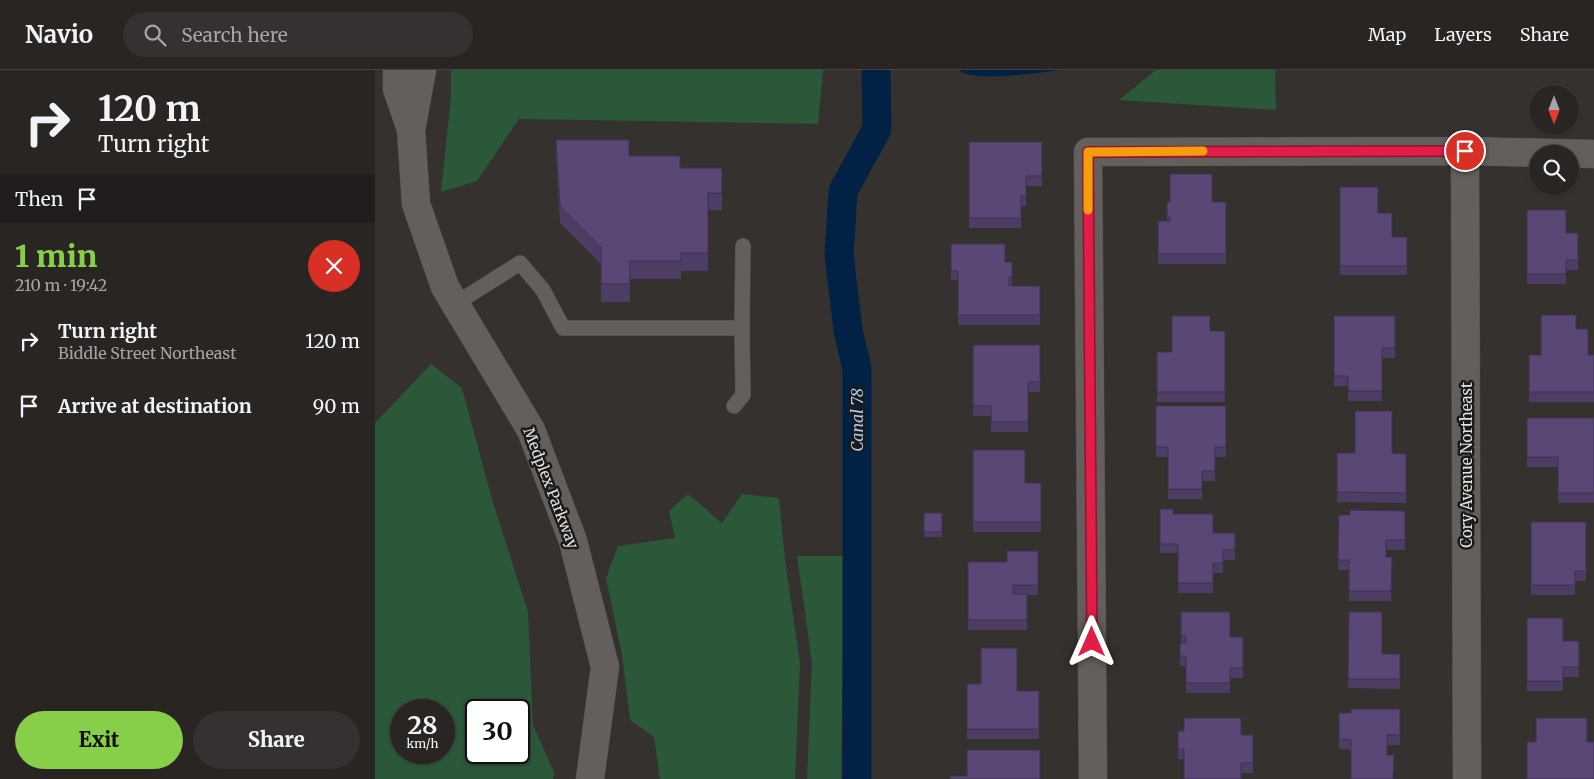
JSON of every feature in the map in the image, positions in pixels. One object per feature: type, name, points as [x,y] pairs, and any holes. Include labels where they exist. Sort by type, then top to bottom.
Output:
[{"type":"street","points":[[397,70],[397,89],[411,130]]},
{"type":"street","points":[[411,130],[422,70]]},
{"type":"street","name":"Medplex Parkway","points":[[411,130],[416,204],[445,287],[531,430],[573,541],[605,666],[590,779]]},
{"type":"street","points":[[1093,779],[1088,152],[1465,151],[1594,154]]},
{"type":"street","name":"Cory Avenue Northeast","points":[[1465,151],[1467,779]]},
{"type":"lane","points":[[734,406],[743,395],[743,246]]},
{"type":"lane","points":[[455,304],[520,263],[543,290],[563,328],[742,328]]},
{"type":"green space","points":[[451,70],[823,70],[818,124],[519,119],[477,181],[441,192],[451,96]]},
{"type":"green space","points":[[1156,70],[1275,70],[1276,110],[1119,100]]},
{"type":"green space","points":[[431,364],[462,388],[491,496],[528,612],[533,725],[554,772],[553,779],[375,779],[375,423]]},
{"type":"green space","points":[[688,494],[722,523],[742,494],[779,498],[785,560],[800,663],[795,779],[660,779],[654,737],[630,720],[622,655],[606,578],[618,546],[675,538],[669,511]]},
{"type":"green space","points":[[797,556],[844,556],[841,779],[807,779],[812,663]]},
{"type":"water","points":[[959,70],[1063,70],[978,76]]},
{"type":"building","points":[[556,140],[629,140],[629,156],[680,156],[680,168],[722,168],[722,193],[708,193],[708,253],[681,253],[681,261],[629,261],[630,284],[601,284],[601,247],[560,206]]},
{"type":"building","points":[[969,142],[1042,142],[1042,176],[1026,176],[1026,196],[1021,196],[1021,218],[969,218]]},
{"type":"building","points":[[1170,174],[1212,174],[1212,202],[1226,202],[1226,254],[1158,254],[1158,221],[1170,221],[1170,216],[1167,216],[1167,202],[1170,202]]},
{"type":"building","points":[[1340,187],[1378,187],[1378,213],[1392,213],[1392,237],[1407,237],[1407,266],[1340,266]]},
{"type":"building","points":[[1527,210],[1566,210],[1566,233],[1578,233],[1578,260],[1566,260],[1566,274],[1527,274]]},
{"type":"building","points":[[951,244],[1005,244],[1005,262],[1012,262],[1012,277],[1009,277],[1009,286],[1040,286],[1040,315],[958,315],[958,271],[951,271]]},
{"type":"building","points":[[1541,315],[1576,315],[1576,329],[1588,329],[1588,355],[1594,355],[1594,392],[1529,392],[1529,355],[1541,355]]},
{"type":"building","points":[[1172,316],[1210,316],[1210,331],[1225,331],[1225,392],[1157,392],[1157,352],[1172,352]]},
{"type":"building","points":[[1334,316],[1395,316],[1395,348],[1382,348],[1382,391],[1348,391],[1348,376],[1334,376]]},
{"type":"building","points":[[973,345],[1040,345],[1040,382],[1028,382],[1028,422],[991,422],[991,406],[973,406]]},
{"type":"building","points":[[1156,406],[1226,406],[1226,447],[1215,447],[1215,471],[1202,471],[1202,489],[1168,489],[1168,447],[1156,447]]},
{"type":"building","points":[[1355,411],[1392,411],[1392,453],[1406,454],[1406,493],[1337,492],[1337,453],[1355,453]]},
{"type":"building","points":[[1527,418],[1594,418],[1594,493],[1558,493],[1558,457],[1527,457]]},
{"type":"building","points":[[973,450],[1025,450],[1025,483],[1041,483],[1041,522],[973,522]]},
{"type":"building","points":[[1160,509],[1173,509],[1173,514],[1213,514],[1213,533],[1235,533],[1235,550],[1223,550],[1223,563],[1213,563],[1213,583],[1178,583],[1178,544],[1160,544]]},
{"type":"building","points":[[1350,510],[1405,511],[1405,540],[1386,540],[1386,557],[1392,557],[1391,591],[1349,591],[1349,560],[1338,560],[1339,515],[1350,515]]},
{"type":"building","points":[[924,513],[942,513],[942,532],[924,532]]},
{"type":"building","points":[[1531,522],[1586,522],[1586,571],[1575,571],[1575,585],[1531,585]]},
{"type":"building","points":[[1007,551],[1038,551],[1038,585],[1013,585],[1013,594],[1027,594],[1027,620],[968,620],[968,562],[1007,562]]},
{"type":"building","points":[[1181,612],[1230,612],[1230,637],[1243,637],[1243,668],[1230,668],[1230,683],[1186,683],[1186,656],[1180,656],[1180,643],[1186,643],[1186,636],[1181,636]]},
{"type":"building","points":[[1349,612],[1382,612],[1382,654],[1400,654],[1400,679],[1348,679]]},
{"type":"building","points":[[1527,618],[1563,618],[1563,641],[1579,641],[1579,667],[1563,667],[1563,681],[1527,681]]},
{"type":"building","points":[[981,648],[1017,648],[1017,691],[1039,691],[1039,729],[967,729],[967,684],[981,684]]},
{"type":"building","points":[[1351,709],[1400,709],[1400,735],[1387,735],[1387,755],[1394,755],[1393,779],[1351,779],[1351,740],[1339,739],[1339,713],[1351,713]]},
{"type":"building","points":[[1184,718],[1241,718],[1241,735],[1253,735],[1253,763],[1241,763],[1241,779],[1184,779],[1184,749],[1178,749],[1178,731],[1184,731]]},
{"type":"building","points":[[1536,718],[1587,718],[1587,742],[1594,742],[1594,779],[1527,779],[1527,742],[1536,742]]},
{"type":"building","points":[[967,750],[1040,750],[1040,779],[950,779],[950,776],[967,776]]},
{"type":"waterway","name":"Canal 78","points":[[857,779],[857,369],[848,330],[839,255],[843,191],[877,129],[876,70]]},
{"type":"slow traffic","points":[[1088,210],[1088,152],[1203,151]]},
{"type":"route","points":[[1092,642],[1088,152],[1465,151]]}]
